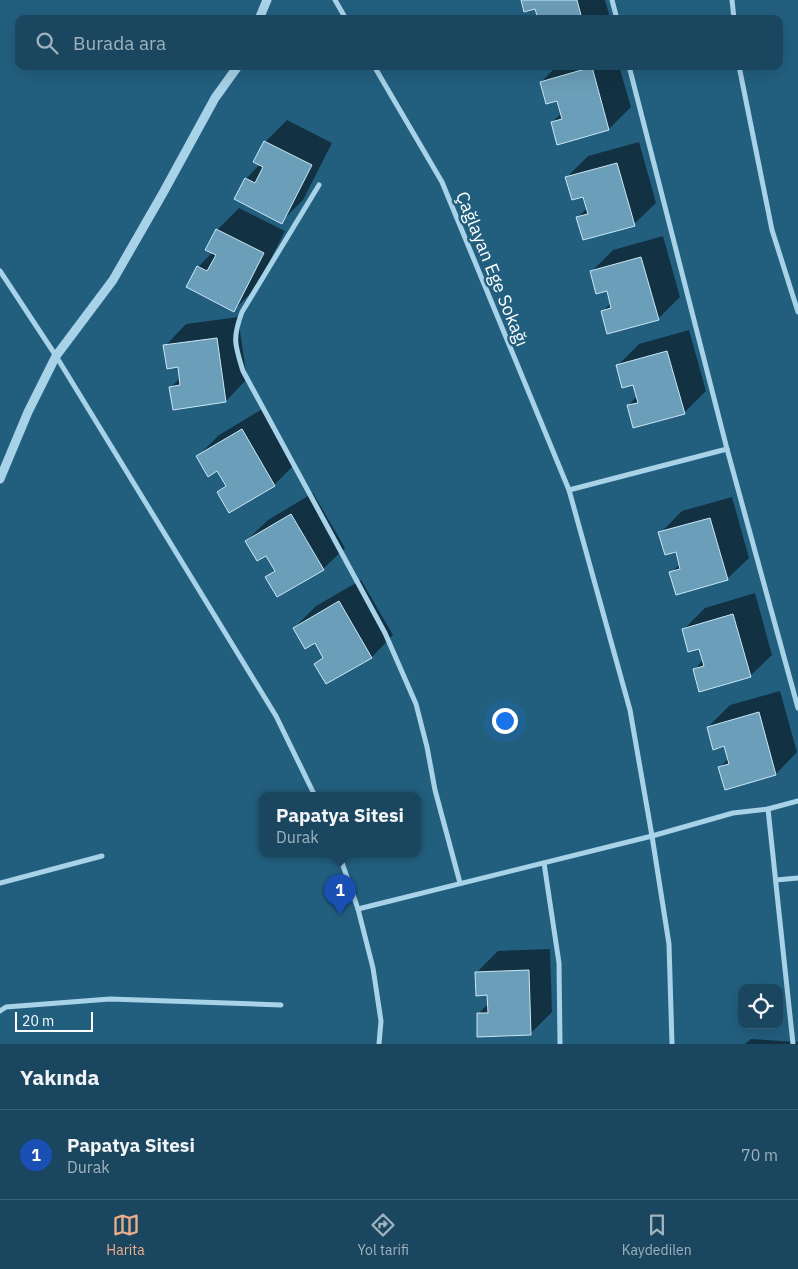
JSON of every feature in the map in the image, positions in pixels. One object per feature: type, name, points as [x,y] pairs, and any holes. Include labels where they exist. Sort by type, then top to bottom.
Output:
[{"type":"street","points":[[261,15],[268,0]]},
{"type":"street","points":[[335,0],[344,15]]},
{"type":"street","points":[[612,0],[616,15]]},
{"type":"street","points":[[732,0],[734,15]]},
{"type":"street","points":[[0,479],[28,412],[56,356],[113,280],[215,98],[235,70]]},
{"type":"street","name":"Çağlayan Ege Sokağı","points":[[376,70],[442,182],[569,490],[630,710],[669,944],[672,1044]]},
{"type":"street","points":[[630,70],[727,449],[798,708]]},
{"type":"street","points":[[740,70],[772,230],[798,312]]},
{"type":"street","points":[[319,184],[242,312],[235,331],[234,343],[242,371],[385,633],[416,704],[427,747],[434,790],[460,884]]},
{"type":"street","points":[[0,271],[56,356],[276,716],[313,792]]},
{"type":"street","points":[[569,490],[727,449]]},
{"type":"street","points":[[358,909],[652,836],[733,813],[768,809],[798,800]]},
{"type":"street","points":[[768,809],[793,1044]]},
{"type":"street","points":[[0,883],[102,856]]},
{"type":"street","points":[[341,857],[358,909],[376,986],[381,1021],[379,1044]]},
{"type":"street","points":[[544,862],[559,963],[560,1044]]},
{"type":"street","points":[[776,880],[798,878]]},
{"type":"street","points":[[0,1011],[6,1007],[110,999],[281,1005]]},
{"type":"building","points":[[521,0],[577,0],[581,15],[537,15],[535,9],[524,12]]},
{"type":"building","points":[[582,70],[593,70],[609,130],[557,145],[551,122],[562,119],[557,101],[546,104],[540,82]]},
{"type":"building","points":[[264,141],[312,165],[282,224],[234,199],[245,178],[255,183],[263,167],[253,162]]},
{"type":"building","points":[[617,163],[635,226],[583,240],[576,217],[588,214],[583,197],[572,200],[565,177]]},
{"type":"building","points":[[216,229],[264,253],[234,312],[186,287],[197,266],[207,271],[216,255],[205,250]]},
{"type":"building","points":[[641,257],[659,320],[607,334],[601,311],[611,308],[607,291],[596,294],[590,271]]},
{"type":"building","points":[[217,338],[226,402],[173,410],[169,387],[180,385],[178,367],[167,369],[163,345]]},
{"type":"building","points":[[667,351],[685,414],[633,428],[627,405],[638,403],[633,385],[622,388],[616,365]]},
{"type":"building","points":[[242,429],[275,486],[229,513],[217,492],[226,486],[217,471],[208,477],[196,456]]},
{"type":"building","points":[[291,514],[324,570],[277,597],[265,577],[275,571],[266,556],[257,561],[245,541]]},
{"type":"building","points":[[710,518],[728,580],[676,595],[669,572],[680,569],[676,552],[665,555],[658,532]]},
{"type":"building","points":[[339,601],[372,658],[326,684],[314,664],[323,658],[315,643],[305,649],[293,628]]},
{"type":"building","points":[[733,614],[751,677],[699,692],[693,669],[704,666],[699,649],[688,652],[682,629]]},
{"type":"building","points":[[759,712],[776,775],[725,790],[718,767],[729,764],[724,746],[713,750],[707,727]]},
{"type":"building","points":[[529,970],[531,1035],[477,1037],[477,1013],[488,1013],[487,995],[476,996],[475,972]]},
{"type":"place","name":"Papatya Sitesi","points":[[340,915]]}]
